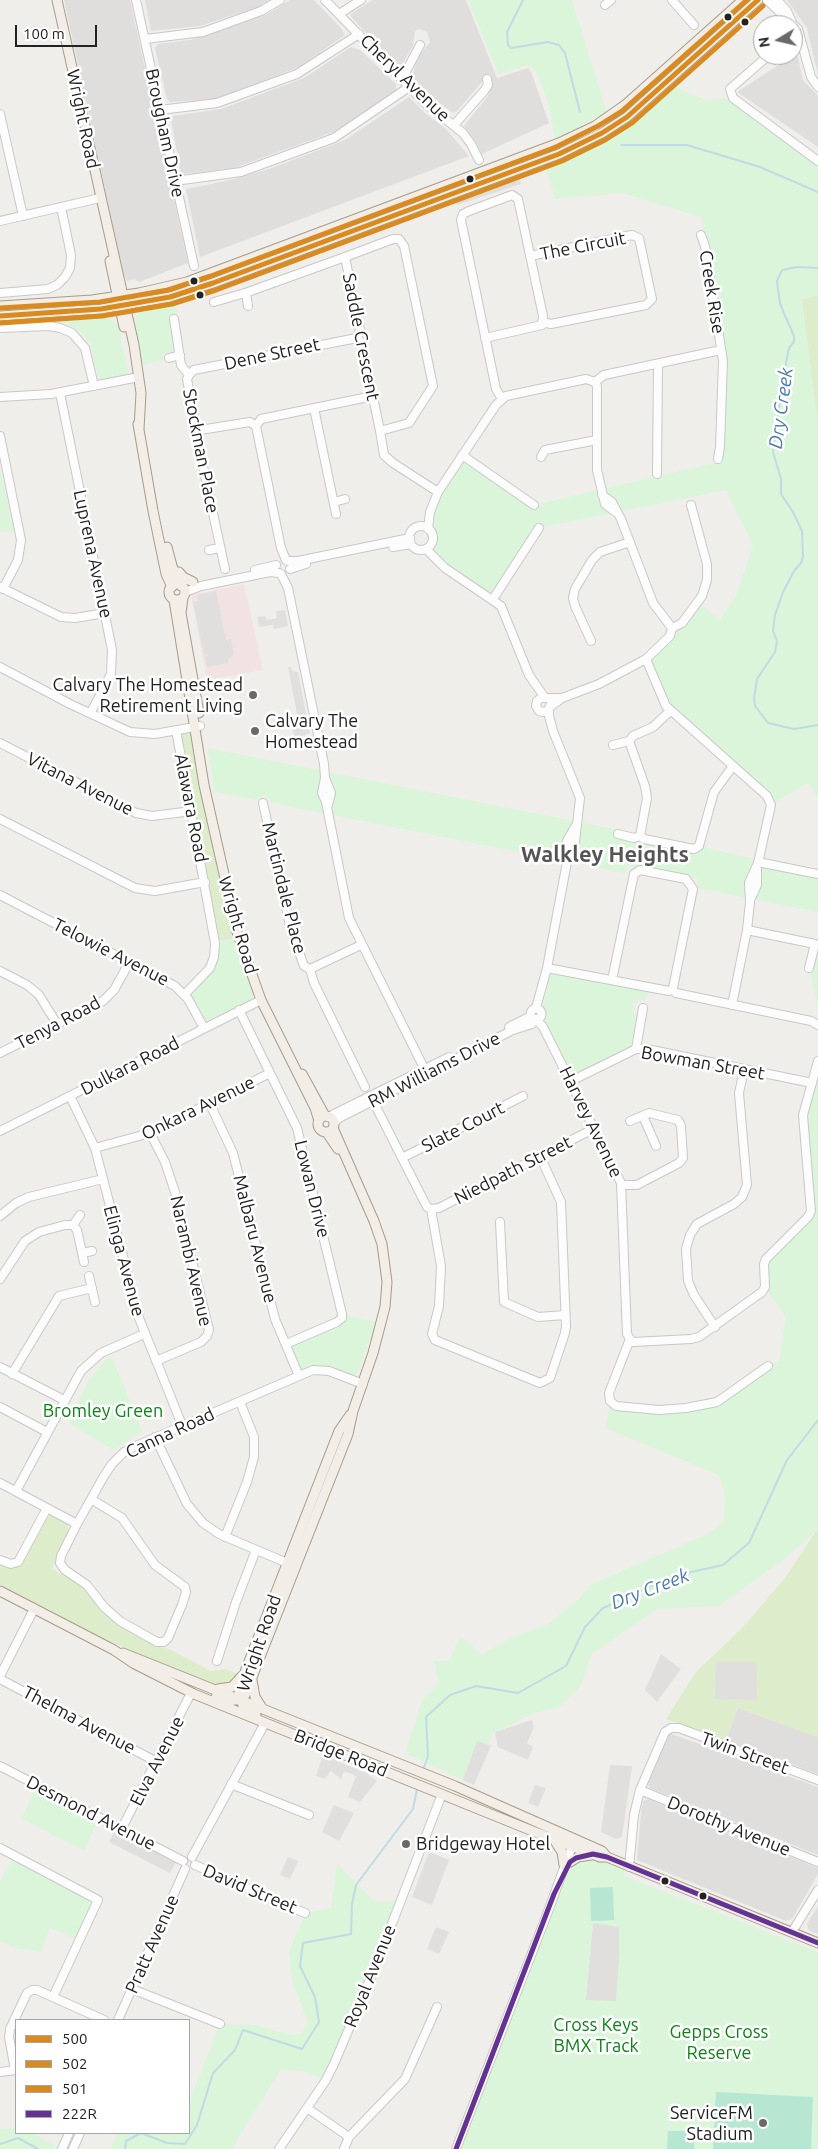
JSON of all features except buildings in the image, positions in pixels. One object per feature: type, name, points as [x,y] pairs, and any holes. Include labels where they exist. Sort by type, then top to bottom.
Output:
[{"type":"main road","name":"Wright Road","points":[[57,0],[100,198],[106,217],[120,296],[140,382],[142,398],[139,429]]},
{"type":"main road","points":[[0,306],[92,300],[175,285],[204,276],[572,138],[610,116],[636,97],[743,0]]},
{"type":"main road","points":[[0,316],[101,309],[170,297],[213,283],[582,144],[614,126],[643,104],[758,0]]},
{"type":"main road","points":[[92,300],[107,292],[117,280],[127,288],[138,293]]},
{"type":"main road","points":[[101,309],[112,314],[127,325],[133,313],[146,302]]},
{"type":"main road","name":"Wright Road","points":[[127,325],[139,429],[166,574],[172,587],[169,593],[181,592]]},
{"type":"main road","name":"Wright Road","points":[[153,506],[181,592],[198,726],[198,750],[232,912],[243,952],[261,1000],[285,1049],[308,1084],[328,1123],[348,1176],[376,1228],[385,1259],[386,1294],[382,1319],[353,1411],[348,1434],[291,1565],[249,1674],[239,1693],[240,1699]]},
{"type":"main road","points":[[164,537],[180,573],[183,577],[193,582]]},
{"type":"main road","points":[[172,587],[177,584],[181,592]]},
{"type":"main road","name":"Bridge Road","points":[[0,1591],[192,1693],[553,1839],[575,1843]]},
{"type":"main road","name":"Bridge Road","points":[[114,1650],[135,1656],[215,1690],[422,1772],[476,1795],[575,1843]]},
{"type":"main road","points":[[215,1690],[226,1689],[249,1674],[254,1694],[262,1708]]},
{"type":"main road","points":[[161,1678],[224,1700],[240,1699],[246,1710],[265,1719],[275,1727]]},
{"type":"main road","points":[[314,1743],[319,1731]]},
{"type":"main road","points":[[442,1794],[446,1783]]},
{"type":"main road","points":[[472,1805],[476,1795]]},
{"type":"main road","points":[[553,1839],[562,1850],[567,1864],[578,1857],[593,1854]]},
{"type":"main road","points":[[575,1843],[602,1851],[607,1857]]},
{"type":"main road","points":[[575,1843],[593,1854],[607,1857],[818,1942]]},
{"type":"street","name":"Brougham Drive","points":[[136,0],[194,266]]},
{"type":"street","points":[[145,39],[203,32],[261,11],[280,0]]},
{"type":"street","name":"Cheryl Avenue","points":[[325,0],[402,80],[430,107],[454,125],[467,138],[479,160]]},
{"type":"street","points":[[339,14],[361,0]]},
{"type":"street","points":[[672,0],[694,25]]},
{"type":"street","points":[[767,0],[785,15]]},
{"type":"street","points":[[777,0],[789,15]]},
{"type":"street","points":[[160,110],[222,102],[297,74],[358,34]]},
{"type":"street","points":[[402,80],[420,44]]},
{"type":"street","points":[[803,49],[811,78],[818,87]]},
{"type":"street","points":[[757,65],[730,89],[733,98],[818,161]]},
{"type":"street","points":[[454,125],[484,91],[488,85],[487,80]]},
{"type":"street","points":[[175,181],[241,172],[334,138],[409,86]]},
{"type":"street","points":[[0,114],[23,216]]},
{"type":"street","points":[[485,338],[542,325],[518,199],[512,195],[463,214],[461,220],[485,338],[496,389],[502,399]]},
{"type":"street","points":[[0,221],[100,198]]},
{"type":"street","points":[[0,293],[48,290],[58,285],[66,277],[70,268],[71,255],[61,207]]},
{"type":"street","name":"The Circuit","points":[[530,256],[632,235],[639,238],[652,299],[646,305],[551,324],[542,322]]},
{"type":"street","name":"Creek Rise","points":[[701,235],[705,246],[721,350],[723,380],[718,459]]},
{"type":"street","name":"Saddle Crescent","points":[[380,431],[409,424],[433,386],[404,246],[399,239],[393,239],[344,258],[360,330],[357,338],[362,343],[384,454],[393,463],[438,492]]},
{"type":"street","points":[[214,302],[246,293],[344,258]]},
{"type":"street","points":[[246,293],[248,306]]},
{"type":"street","name":"Stockman Place","points":[[174,319],[181,365],[188,375],[187,379],[196,427],[200,430],[198,443],[225,569]]},
{"type":"street","points":[[0,328],[50,326],[72,333],[79,338],[85,348],[94,386]]},
{"type":"street","name":"Dene Street","points":[[188,375],[194,370],[357,338]]},
{"type":"street","points":[[595,382],[604,374],[721,350]]},
{"type":"street","points":[[169,358],[180,355]]},
{"type":"street","points":[[657,474],[658,364]]},
{"type":"street","points":[[0,397],[60,393],[134,378]]},
{"type":"street","points":[[425,528],[438,492],[496,405],[502,399],[515,394],[586,380],[595,382]]},
{"type":"street","points":[[595,382],[597,386],[597,470],[602,495],[610,500],[618,514],[653,603],[672,628]]},
{"type":"street","name":"Luprena Avenue","points":[[60,393],[112,650],[113,668],[91,712]]},
{"type":"street","points":[[256,426],[261,419],[373,396]]},
{"type":"street","points":[[314,408],[336,514]]},
{"type":"street","points":[[200,430],[250,422],[256,426],[325,778],[330,793],[327,810],[349,918],[426,1072]]},
{"type":"street","points":[[0,436],[21,540],[18,560],[2,588],[60,616],[76,618],[105,613]]},
{"type":"street","points":[[541,457],[545,450],[597,440]]},
{"type":"street","points":[[462,455],[534,505]]},
{"type":"street","points":[[334,502],[345,499]]},
{"type":"street","points":[[545,704],[599,684],[646,659],[670,636],[672,628],[682,623],[702,596],[707,564],[690,505]]},
{"type":"street","points":[[410,541],[414,529],[425,528]]},
{"type":"street","points":[[425,528],[433,536],[429,547]]},
{"type":"street","points":[[493,599],[539,528]]},
{"type":"street","points":[[410,541],[417,549],[429,547]]},
{"type":"street","points":[[181,592],[270,572],[298,561],[410,541]]},
{"type":"street","points":[[590,641],[575,606],[573,598],[575,589],[592,560],[600,552],[630,542]]},
{"type":"street","points":[[429,547],[442,565],[493,599],[504,612],[529,674],[545,704],[546,723],[553,731],[579,795],[580,806],[575,827],[575,842],[568,855],[537,1015]]},
{"type":"street","points":[[209,550],[220,548]]},
{"type":"street","points":[[181,592],[193,582],[283,567]]},
{"type":"street","points":[[646,659],[666,706],[767,796],[771,805],[757,864],[749,883],[750,902],[732,1005]]},
{"type":"street","points":[[0,667],[136,734],[155,734],[198,726]]},
{"type":"street","points":[[613,744],[629,742],[633,736],[653,727],[670,710]]},
{"type":"street","name":"Alawara Road","points":[[176,730],[215,942],[214,957],[207,971],[185,994]]},
{"type":"street","points":[[629,742],[645,786],[647,798],[640,836]]},
{"type":"street","name":"Vitana Avenue","points":[[0,743],[136,813],[152,816],[192,811]]},
{"type":"street","points":[[640,836],[644,840],[694,849],[700,846],[714,792],[732,766]]},
{"type":"street","name":"Martindale Place","points":[[263,803],[291,930],[304,966],[310,969],[314,983],[365,1088]]},
{"type":"street","points":[[0,819],[135,888],[155,891],[205,882]]},
{"type":"street","points":[[618,834],[634,838],[640,836]]},
{"type":"street","points":[[757,864],[818,874]]},
{"type":"street","points":[[612,980],[634,874],[640,870],[686,879],[693,890],[673,991]]},
{"type":"street","name":"Telowie Avenue","points":[[0,895],[175,986],[185,994],[204,1028]]},
{"type":"street","points":[[746,930],[815,944],[809,968]]},
{"type":"street","name":"Martindale Place","points":[[310,969],[361,944]]},
{"type":"street","name":"Tenya Road","points":[[0,1053],[99,1004],[114,990],[129,963]]},
{"type":"street","points":[[547,968],[673,991],[811,1021],[818,1025]]},
{"type":"street","points":[[0,971],[27,985],[39,995],[57,1024]]},
{"type":"street","name":"Dulkara Road","points":[[0,1131],[261,1000]]},
{"type":"street","points":[[636,1049],[644,1008]]},
{"type":"street","name":"Lowan Drive","points":[[239,1010],[299,1135],[342,1314],[342,1318],[337,1322],[286,1344]]},
{"type":"street","name":"RM Williams Drive","points":[[328,1123],[537,1015]]},
{"type":"street","name":"Harvey Avenue","points":[[537,1015],[622,1185],[627,1334],[630,1339]]},
{"type":"street","name":"Bowman Street","points":[[571,1081],[636,1049],[647,1049],[812,1083]]},
{"type":"street","points":[[768,1366],[717,1402],[686,1408],[659,1410],[616,1406],[610,1401],[609,1393],[630,1339],[633,1342],[691,1339],[704,1335],[762,1292],[765,1287],[764,1264],[766,1258],[810,1213],[811,1205],[803,1115],[818,1061]]},
{"type":"street","points":[[715,1326],[694,1295],[688,1281],[686,1249],[690,1235],[698,1224],[734,1204],[742,1197],[747,1185],[739,1093],[744,1070]]},
{"type":"street","name":"Onkara Avenue","points":[[95,1148],[150,1133],[270,1073]]},
{"type":"street","points":[[352,1080],[360,1076]]},
{"type":"street","name":"Elinga Avenue","points":[[70,1096],[95,1148],[131,1294],[144,1334],[182,1425]]},
{"type":"street","name":"Slate Court","points":[[402,1158],[524,1096]]},
{"type":"street","points":[[372,1099],[427,1207],[431,1209],[441,1266],[439,1306],[432,1334],[435,1340],[540,1383],[550,1378],[565,1333],[561,1202],[540,1156]]},
{"type":"street","name":"Malbaru Avenue","points":[[210,1104],[236,1162],[270,1302],[299,1376]]},
{"type":"street","points":[[622,1185],[637,1185],[679,1163],[683,1158],[681,1126],[678,1120],[649,1114],[630,1121]]},
{"type":"street","points":[[643,1116],[656,1146]]},
{"type":"street","name":"Niedpath Street","points":[[431,1209],[438,1208],[595,1128]]},
{"type":"street","name":"Narambi Avenue","points":[[150,1133],[165,1162],[175,1192],[209,1330],[207,1336],[201,1342],[156,1361]]},
{"type":"street","points":[[0,1216],[29,1197],[104,1179]]},
{"type":"street","points":[[73,1225],[80,1215]]},
{"type":"street","points":[[500,1222],[504,1302],[538,1317],[565,1315]]},
{"type":"street","points":[[0,1278],[28,1239],[53,1228],[69,1224],[73,1225],[77,1230],[84,1262]]},
{"type":"street","points":[[82,1253],[92,1251]]},
{"type":"street","points":[[89,1276],[96,1302]]},
{"type":"street","points":[[12,1374],[59,1296],[92,1288]]},
{"type":"street","points":[[16,1491],[81,1371],[92,1358],[112,1347],[144,1334]]},
{"type":"street","points":[[0,1367],[64,1400]]},
{"type":"street","name":"Canna Road","points":[[92,1499],[122,1518],[155,1565],[185,1587],[185,1596],[168,1638],[164,1642],[157,1642],[120,1621],[104,1607],[82,1580],[65,1570],[60,1563],[61,1556],[77,1524],[108,1470],[118,1457],[131,1448],[155,1437],[313,1370],[325,1370],[363,1384]]},
{"type":"street","points":[[224,1537],[254,1457],[254,1437],[240,1402]]},
{"type":"street","points":[[0,1407],[47,1432]]},
{"type":"street","points":[[155,1437],[187,1504],[203,1524],[224,1537],[291,1565]]},
{"type":"street","points":[[0,1483],[77,1524]]},
{"type":"street","points":[[0,1560],[9,1564],[18,1562],[47,1508]]},
{"type":"street","points":[[217,1661],[236,1602],[256,1550]]},
{"type":"street","points":[[0,1678],[34,1609]]},
{"type":"street","name":"Thelma Avenue","points":[[0,1678],[157,1762]]},
{"type":"street","name":"Elva Avenue","points":[[122,1828],[192,1693]]},
{"type":"street","points":[[194,1861],[186,1857],[184,1865],[191,1869],[231,1784],[265,1723]]},
{"type":"street","name":"Twin Street","points":[[640,1790],[665,1732],[671,1728],[679,1728],[818,1780]]},
{"type":"street","name":"Desmond Avenue","points":[[0,1766],[122,1828],[184,1865]]},
{"type":"street","points":[[231,1784],[309,1815]]},
{"type":"street","points":[[629,1867],[634,1815],[640,1790]]},
{"type":"street","name":"Dorothy Avenue","points":[[640,1790],[818,1862]]},
{"type":"street","name":"Royal Avenue","points":[[279,2149],[334,2064],[376,1965],[442,1794]]},
{"type":"street","points":[[456,2149],[575,1843]]},
{"type":"street","points":[[0,1848],[98,1900],[53,1997]]},
{"type":"street","name":"David Street","points":[[194,1861],[306,1913]]},
{"type":"street","name":"Pratt Avenue","points":[[118,2019],[184,1865]]},
{"type":"street","points":[[792,1932],[818,1890]]},
{"type":"street","points":[[132,1989],[190,2016],[220,2024]]},
{"type":"street","points":[[15,2065],[9,2037],[10,2029],[27,1993],[32,1990],[37,1990],[102,2019]]},
{"type":"street","points":[[344,2149],[349,2137],[405,2080],[437,2007]]},
{"type":"street","points":[[0,2072],[15,2070]]},
{"type":"street","points":[[307,2108],[349,2137]]},
{"type":"street","points":[[62,2149],[69,2134]]},
{"type":"street","points":[[73,2149],[80,2134]]},
{"type":"shaded area","points":[[64,0],[130,0],[188,263],[139,282],[134,279],[127,281],[123,272]]},
{"type":"shaded area","points":[[145,0],[269,0],[258,7],[200,26],[151,31]]},
{"type":"shaded area","points":[[290,0],[314,0],[341,28],[345,35],[299,67],[216,99],[170,102],[167,99],[155,48],[158,44],[190,40],[219,31],[268,14]]},
{"type":"shaded area","points":[[373,0],[466,0],[497,78],[528,68],[549,123],[482,154],[475,140],[464,126],[488,96],[491,84],[487,76],[457,111],[453,113],[414,80],[413,74],[417,59],[430,42],[427,32],[419,29],[415,31],[413,46],[402,64],[399,65],[395,64],[350,15]]},
{"type":"shaded area","points":[[787,0],[818,0],[818,75],[807,28],[803,22],[803,15],[798,15]]},
{"type":"shaded area","points":[[351,47],[360,50],[396,84],[396,92],[336,131],[234,168],[181,173],[171,120],[173,116],[221,109],[304,78]]},
{"type":"shaded area","points":[[779,65],[800,65],[803,80],[818,96],[818,147],[737,92]]},
{"type":"shaded area","points":[[409,97],[425,113],[446,129],[469,156],[200,257],[186,189],[226,181],[272,168],[345,140]]},
{"type":"shaded area","points":[[518,175],[521,184],[457,205],[455,198]]},
{"type":"shaded area","points":[[244,584],[263,670],[207,680],[191,595]]},
{"type":"shaded area","points":[[216,591],[226,640],[231,639],[234,655],[228,659],[228,663],[207,667],[205,657],[208,654],[204,655],[193,602],[198,601],[197,595]]},
{"type":"shaded area","points":[[285,610],[288,626],[274,629],[273,625],[259,627],[257,617],[266,616],[267,620],[277,618],[276,611]]},
{"type":"shaded area","points":[[288,667],[291,667],[292,671],[298,672],[310,733],[295,739],[291,721],[298,719]]},
{"type":"shaded area","points":[[661,1654],[681,1669],[657,1702],[645,1690]]},
{"type":"shaded area","points":[[716,1662],[756,1662],[757,1700],[715,1699]]},
{"type":"shaded area","points":[[738,1708],[818,1737],[818,1774],[726,1740]]},
{"type":"shaded area","points":[[532,1720],[534,1727],[527,1743],[533,1747],[528,1760],[498,1747],[495,1732]]},
{"type":"shaded area","points":[[669,1733],[818,1787],[818,1855],[650,1788],[648,1784]]},
{"type":"shaded area","points":[[477,1741],[491,1746],[474,1785],[463,1780]]},
{"type":"shaded area","points":[[323,1755],[366,1773],[377,1781],[360,1802],[348,1797],[356,1776],[344,1771],[341,1779],[331,1771],[325,1779],[316,1776]]},
{"type":"shaded area","points":[[610,1765],[632,1766],[622,1837],[616,1839],[601,1832]]},
{"type":"shaded area","points":[[535,1785],[546,1788],[538,1807],[528,1803]]},
{"type":"shaded area","points":[[648,1799],[818,1868],[818,1874],[792,1919],[786,1921],[637,1860],[643,1801]]},
{"type":"shaded area","points":[[334,1805],[354,1813],[339,1841],[322,1832]]},
{"type":"shaded area","points":[[115,1830],[176,1862],[170,1873],[109,1842]]},
{"type":"shaded area","points":[[429,1852],[449,1860],[432,1905],[412,1897]]},
{"type":"shaded area","points":[[288,1857],[298,1861],[290,1879],[280,1875]]},
{"type":"shaded area","points":[[818,1906],[818,1934],[809,1931],[807,1924]]},
{"type":"shaded area","points":[[593,1923],[619,1927],[616,2001],[586,2000]]},
{"type":"shaded area","points":[[436,1927],[449,1932],[439,1954],[427,1949]]},
{"type":"green space","points":[[468,0],[572,0],[607,113],[555,139],[547,98],[536,72],[528,65],[499,75]]},
{"type":"green space","points":[[666,83],[705,100],[733,98],[818,161],[818,296],[802,299],[818,424],[818,797],[808,783],[771,805],[767,796],[666,706],[646,659],[697,602],[720,620],[736,596],[753,546],[726,490],[539,528],[496,601],[443,565],[426,549],[430,512],[462,455],[534,505],[723,461],[725,359],[701,217],[622,193],[555,199],[544,160],[610,129]]},
{"type":"green space","points":[[818,294],[818,485],[802,299]]},
{"type":"green space","points":[[176,300],[178,313],[168,317],[176,350],[163,354],[164,360],[142,365],[135,332],[136,318],[140,312],[147,308]]},
{"type":"green space","points":[[100,316],[118,325],[129,375],[99,381],[91,345],[81,332],[65,323],[59,323],[59,320]]},
{"type":"green space","points":[[1,473],[14,532],[0,531]]},
{"type":"green space","points":[[187,733],[194,738],[218,869],[234,938],[218,941],[180,740],[183,734]]},
{"type":"green space","points":[[208,748],[699,846],[818,874],[818,912],[697,888],[698,879],[627,865],[625,873],[272,803],[264,795],[256,800],[214,792]]},
{"type":"green space","points":[[234,938],[254,995],[251,1001],[209,1022],[203,1020],[191,994],[212,969],[219,950],[218,941]]},
{"type":"green space","points":[[818,942],[818,1007],[809,968]]},
{"type":"green space","points":[[555,972],[648,990],[646,1001],[640,999],[633,1005],[633,1011],[638,1016],[635,1041],[632,1046],[571,1075],[545,1027],[543,1016],[548,977]]},
{"type":"green space","points":[[818,1058],[818,1529],[786,1558],[719,1606],[657,1609],[592,1654],[581,1686],[558,1708],[534,1713],[492,1734],[474,1785],[405,1753],[422,1700],[439,1683],[434,1661],[450,1660],[460,1636],[482,1655],[510,1638],[547,1625],[579,1599],[590,1585],[710,1533],[724,1520],[725,1495],[719,1475],[605,1428],[611,1402],[680,1408],[727,1396],[768,1366],[779,1361],[786,1317],[765,1287],[765,1261],[810,1213],[803,1115]]},
{"type":"green space","points":[[346,1316],[376,1322],[358,1373],[351,1376],[319,1366],[300,1369],[291,1349],[292,1346],[339,1326]]},
{"type":"green space","name":"Bromley Green","points":[[112,1357],[142,1431],[113,1450],[69,1423],[88,1380],[105,1360]]},
{"type":"green space","points":[[51,1515],[66,1523],[69,1531],[52,1569],[83,1586],[108,1617],[119,1626],[211,1671],[226,1669],[240,1675],[234,1683],[216,1686],[147,1658],[88,1631],[0,1585],[0,1564],[12,1569],[22,1565],[47,1517]]},
{"type":"green space","points":[[818,1528],[818,1737],[738,1708],[726,1740],[666,1719],[696,1672],[742,1628],[785,1578]]},
{"type":"green space","points":[[35,1791],[97,1823],[84,1851],[21,1818]]},
{"type":"green space","name":"Gepps Cross Reserve","points":[[582,1856],[625,1863],[624,1876],[818,1952],[818,2149],[456,2149],[570,1862]]},
{"type":"green space","points":[[12,1859],[88,1899],[91,1905],[90,1909],[76,1939],[50,1928],[41,1952],[15,1948],[0,1941],[0,1882]]},
{"type":"green space","points":[[337,1864],[374,1901],[400,1902],[326,2080],[303,2071],[281,2070],[231,2149],[111,2149],[117,2134],[190,2134],[192,2095],[220,2024],[255,2025],[293,2035],[302,2033],[308,2023],[292,1980],[289,1952],[305,1913],[331,1908]]},
{"type":"green space","points":[[613,1887],[614,1920],[591,1921],[590,1888]]},
{"type":"green space","name":"ServiceFM Stadium","points":[[716,2092],[813,2097],[811,2149],[713,2149]]},
{"type":"green space","points":[[15,2128],[15,2134],[35,2134],[61,2149],[0,2149],[0,2129]]},
{"type":"green space","points":[[668,2131],[695,2131],[694,2149],[667,2149]]},
{"type":"waterway","name":"Dry Creek","points":[[523,0],[507,32],[508,45],[511,48],[548,42],[559,45],[565,53],[580,112]]},
{"type":"waterway","name":"Dry Creek","points":[[621,145],[687,145],[760,167],[818,192]]},
{"type":"waterway","name":"Dry Creek","points":[[818,268],[796,267],[782,270],[777,281],[780,304],[794,336],[794,342],[789,348],[784,373],[773,452],[781,479],[781,494],[793,512],[802,531],[803,556],[801,563],[794,571],[783,592],[775,615],[773,631],[777,641],[775,652],[757,679],[754,699],[755,706],[768,723],[794,729],[818,725]]},
{"type":"waterway","name":"Dry Creek","points":[[423,1770],[428,1756],[426,1717],[450,1695],[476,1686],[518,1693],[566,1666],[585,1627],[603,1608],[673,1576],[723,1565],[749,1543],[787,1460],[818,1420]]},
{"type":"waterway","name":"Dry Creek","points":[[144,2134],[167,2143],[185,2144],[197,2125],[213,2073],[235,2050],[243,2030],[302,2049],[319,2022],[315,1997],[300,1966],[303,1943],[351,1934],[352,1904],[356,1885],[413,1809],[417,1789]]},
{"type":"waterway","name":"Dry Creek","points":[[125,2149],[126,2141],[139,2134]]},
{"type":"waterway","name":"Dry Creek","points":[[0,2144],[18,2138],[38,2149]]},
{"type":"transit line","name":"501","points":[[0,308],[100,302],[168,290],[211,276],[556,147],[598,126],[622,111],[747,0]]},
{"type":"transit line","name":"500","points":[[0,316],[101,309],[170,297],[213,283],[559,154],[602,133],[627,117],[758,0]]},
{"type":"transit line","name":"502","points":[[1,323],[102,316],[172,304],[216,290],[562,161],[605,140],[632,123],[763,6]]},
{"type":"transit line","name":"222R","points":[[456,2149],[554,1894],[570,1862],[576,1858],[593,1854],[607,1857],[818,1943]]},
{"type":"place","name":"Calvary The Homestead Retirement Living","points":[[253,695]]},
{"type":"place","name":"Calvary The Homestead","points":[[255,731]]},
{"type":"place","name":"Bridgeway Hotel","points":[[406,1844]]},
{"type":"place","name":"ServiceFM Stadium","points":[[763,2123]]},
{"type":"district","name":"Walkley Heights","points":[[605,855]]},
{"type":"park label","name":"Cross Keys BMX Track","points":[[596,2035]]}]
